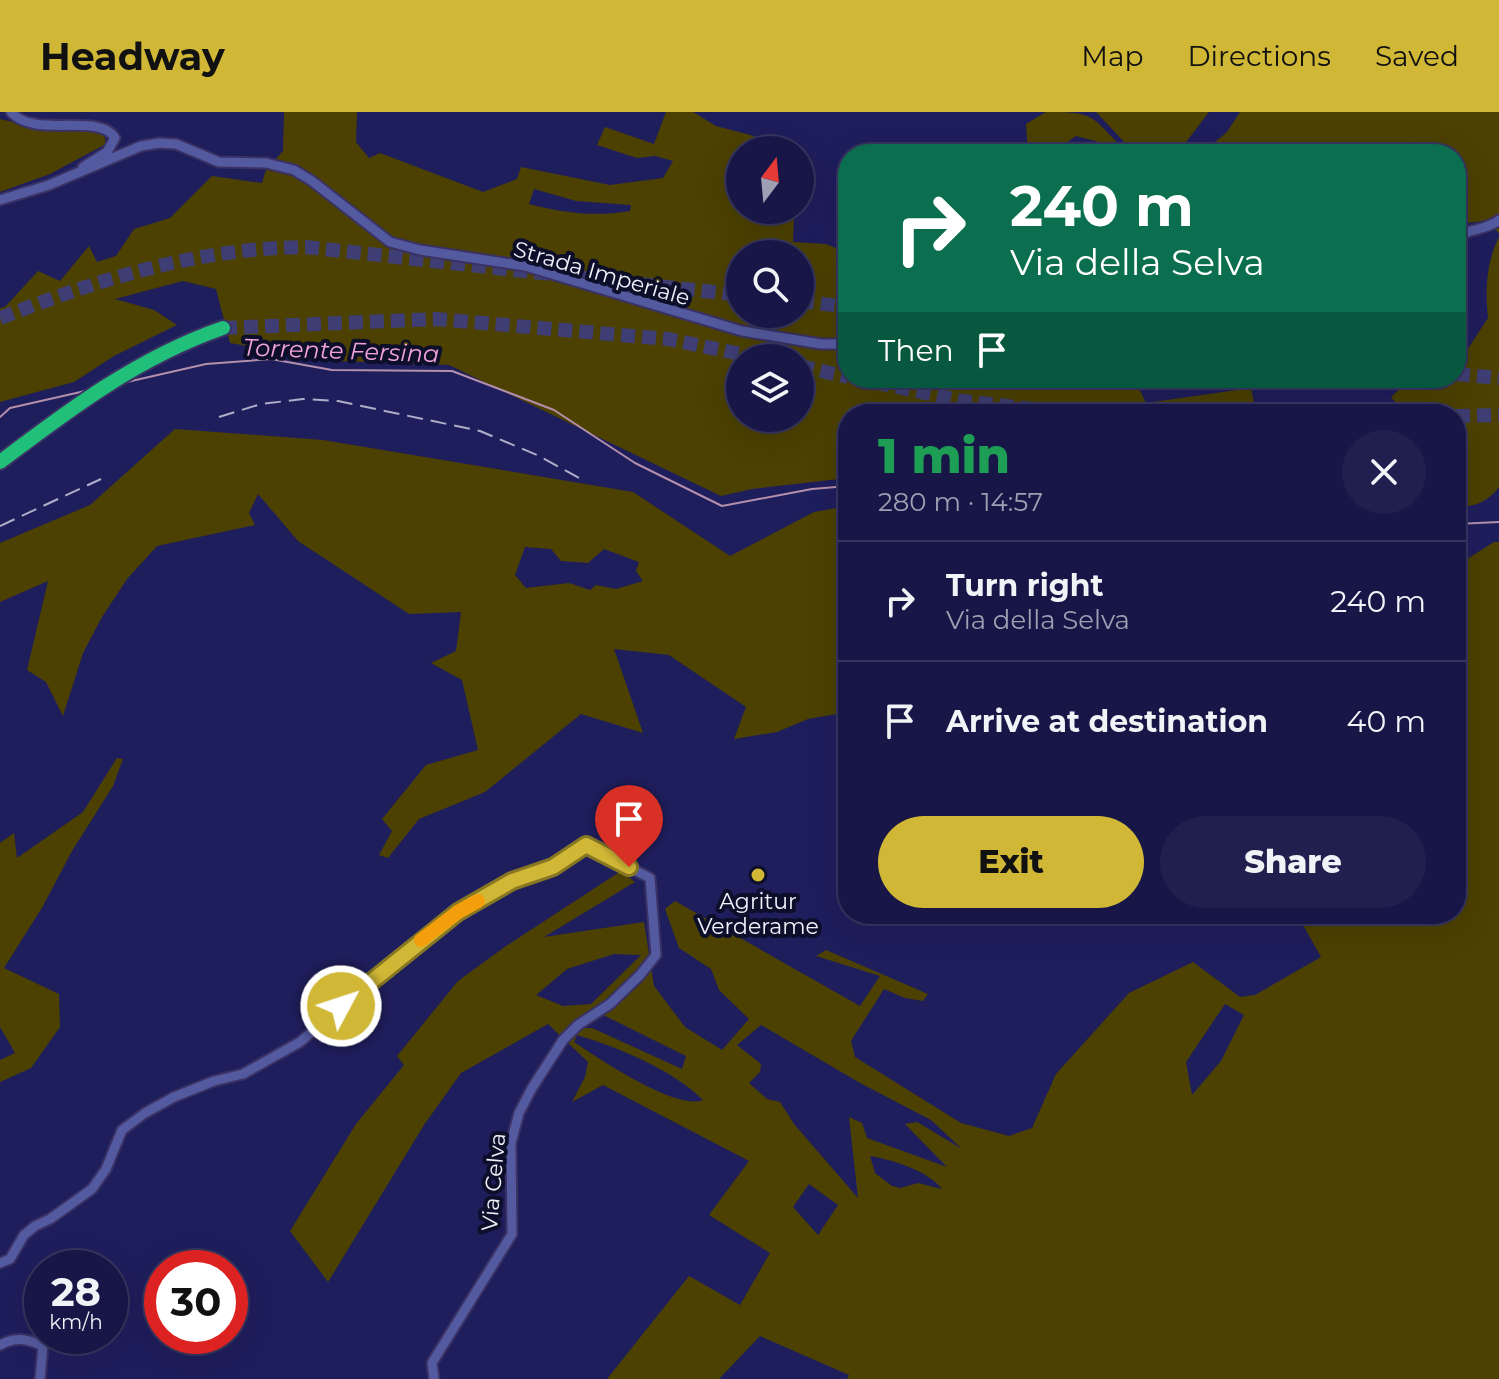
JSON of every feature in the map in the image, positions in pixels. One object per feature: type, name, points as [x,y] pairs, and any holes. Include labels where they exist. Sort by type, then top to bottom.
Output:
[{"type":"highway","points":[[0,462],[133,368],[175,346],[223,328]]},
{"type":"street","points":[[11,112],[34,123],[91,123],[112,130],[115,138],[107,152],[71,176]]},
{"type":"street","name":"Strada Imperiale","points":[[0,200],[71,176],[141,146],[176,144],[219,162],[266,163],[294,170],[390,242],[420,250],[525,266],[742,331],[838,344]]},
{"type":"street","points":[[1466,232],[1488,228],[1499,220]]},
{"type":"street","name":"Via Celva","points":[[0,1263],[10,1259],[24,1235],[35,1226],[92,1189],[106,1169],[122,1130],[145,1113],[214,1081],[243,1074],[300,1042],[403,954],[458,912],[512,881],[553,867],[586,845],[650,878],[656,955],[604,1009],[578,1025],[563,1040],[525,1100],[511,1143],[512,1234],[432,1363],[434,1379]]},
{"type":"street","points":[[0,1345],[22,1338],[43,1346],[40,1379]]},
{"type":"shaded area","points":[[284,112],[357,112],[356,142],[369,158],[380,153],[483,192],[517,179],[521,167],[610,185],[663,178],[673,161],[655,156],[637,158],[597,145],[605,127],[654,144],[666,112],[693,112],[716,126],[754,136],[726,136],[726,224],[794,224],[793,240],[726,240],[726,328],[814,328],[814,243],[838,249],[838,388],[1139,388],[1146,403],[1251,388],[1254,404],[838,404],[838,479],[752,489],[721,496],[449,365],[335,361],[230,343],[216,289],[183,281],[115,299],[154,310],[177,325],[114,356],[74,382],[0,402],[0,308],[5,307],[38,271],[60,281],[89,246],[97,262],[116,256],[134,229],[170,218],[212,176],[262,183],[266,170],[283,151]],"holes":[[[534,189],[576,201],[631,205],[630,211],[592,214],[529,204]]]},
{"type":"shaded area","points":[[1046,112],[1074,113],[1097,122],[1119,144],[1101,144],[1076,136],[1065,144],[1027,144],[1026,124]]},
{"type":"shaded area","points":[[1096,112],[1209,112],[1185,144],[1126,144]]},
{"type":"shaded area","points":[[1240,112],[1499,112],[1499,233],[1486,221],[1466,223],[1466,144],[1213,144],[1227,132]]},
{"type":"shaded area","points":[[0,119],[42,129],[83,128],[104,134],[106,144],[50,174],[0,192]]},
{"type":"shaded area","points":[[1499,237],[1499,487],[1480,503],[1466,506],[1466,404],[1396,404],[1391,397],[1401,388],[1466,388],[1466,352],[1488,318],[1491,257]]},
{"type":"shaded area","points":[[175,429],[323,440],[633,492],[730,556],[814,512],[838,508],[838,714],[808,719],[777,732],[734,739],[746,707],[669,655],[614,649],[643,733],[581,714],[485,792],[419,819],[388,858],[379,855],[392,831],[382,819],[426,765],[478,750],[462,680],[431,663],[456,651],[461,612],[409,614],[298,541],[258,494],[249,513],[255,525],[157,546],[127,579],[83,653],[63,716],[46,682],[27,670],[48,581],[0,602],[0,543],[90,505]],"holes":[[[525,547],[551,549],[561,561],[588,563],[604,549],[639,562],[636,571],[643,581],[616,589],[596,585],[590,590],[569,583],[526,588],[515,575]]]},
{"type":"shaded area","points":[[1499,542],[1499,1379],[847,1379],[849,1375],[760,1336],[719,1379],[607,1379],[689,1276],[740,1305],[770,1253],[709,1215],[749,1161],[603,1085],[572,1102],[585,1077],[588,1062],[548,1024],[461,1073],[424,1125],[328,1282],[290,1231],[356,1124],[404,1065],[397,1056],[458,981],[621,871],[635,882],[544,937],[644,922],[654,986],[685,1027],[722,1050],[749,1019],[719,990],[711,969],[679,948],[665,909],[675,901],[860,1006],[880,976],[816,956],[826,950],[928,994],[923,1001],[905,998],[884,989],[851,1041],[855,1057],[961,1123],[1009,1136],[1032,1128],[1056,1074],[1129,993],[1193,962],[1240,997],[1255,995],[1321,957],[1303,924],[1466,924],[1466,560]],"holes":[[[614,954],[641,955],[591,1004],[563,1006],[536,995],[567,969]],[[1225,1004],[1244,1015],[1221,1061],[1192,1095],[1186,1062]],[[591,1009],[686,1056],[682,1069],[592,1028],[585,1028]],[[761,1025],[931,1120],[962,1149],[917,1122],[905,1124],[947,1167],[867,1138],[862,1123],[849,1117],[858,1198],[794,1124],[780,1102],[767,1099],[749,1083],[760,1072],[761,1064],[737,1045]],[[577,1035],[644,1061],[676,1079],[703,1100],[675,1098],[657,1091],[574,1042]],[[870,1156],[919,1171],[942,1189],[918,1183],[900,1188],[892,1186],[875,1173]],[[809,1184],[838,1205],[818,1235],[793,1207]]]},
{"type":"shaded area","points":[[117,758],[123,759],[113,786],[4,968],[59,994],[60,1027],[31,1068],[0,1082],[0,1060],[15,1053],[0,1027],[0,843],[14,833],[17,858],[83,812]]},
{"type":"waterway","name":"Torrente Fersina","points":[[127,382],[206,364],[271,359],[332,370],[452,371],[554,410],[635,463],[722,506],[838,487]]},
{"type":"waterway","name":"Torrente Fersina","points":[[0,417],[10,408],[85,391]]},
{"type":"waterway","name":"Torrente Fersina","points":[[1466,524],[1499,522]]},
{"type":"tunnel","points":[[0,318],[150,268],[227,253],[306,247],[726,293]]},
{"type":"tunnel","points":[[814,303],[838,306]]},
{"type":"tunnel","points":[[223,328],[436,319],[668,339],[726,351]]},
{"type":"tunnel","points":[[814,369],[838,375]]},
{"type":"tunnel","points":[[1466,375],[1499,378]]},
{"type":"tunnel","points":[[902,388],[990,404]]},
{"type":"tunnel","points":[[1466,416],[1499,415]]},
{"type":"railway","points":[[219,417],[261,404],[303,399],[338,401],[480,431],[537,455],[583,480]]},
{"type":"railway","points":[[0,526],[101,479]]},
{"type":"slow traffic","points":[[421,940],[478,901]]},
{"type":"place","name":"Agritur Verderame","points":[[758,875]]},
{"type":"route","points":[[341,1006],[458,912],[512,881],[553,867],[586,845],[629,867]]}]
